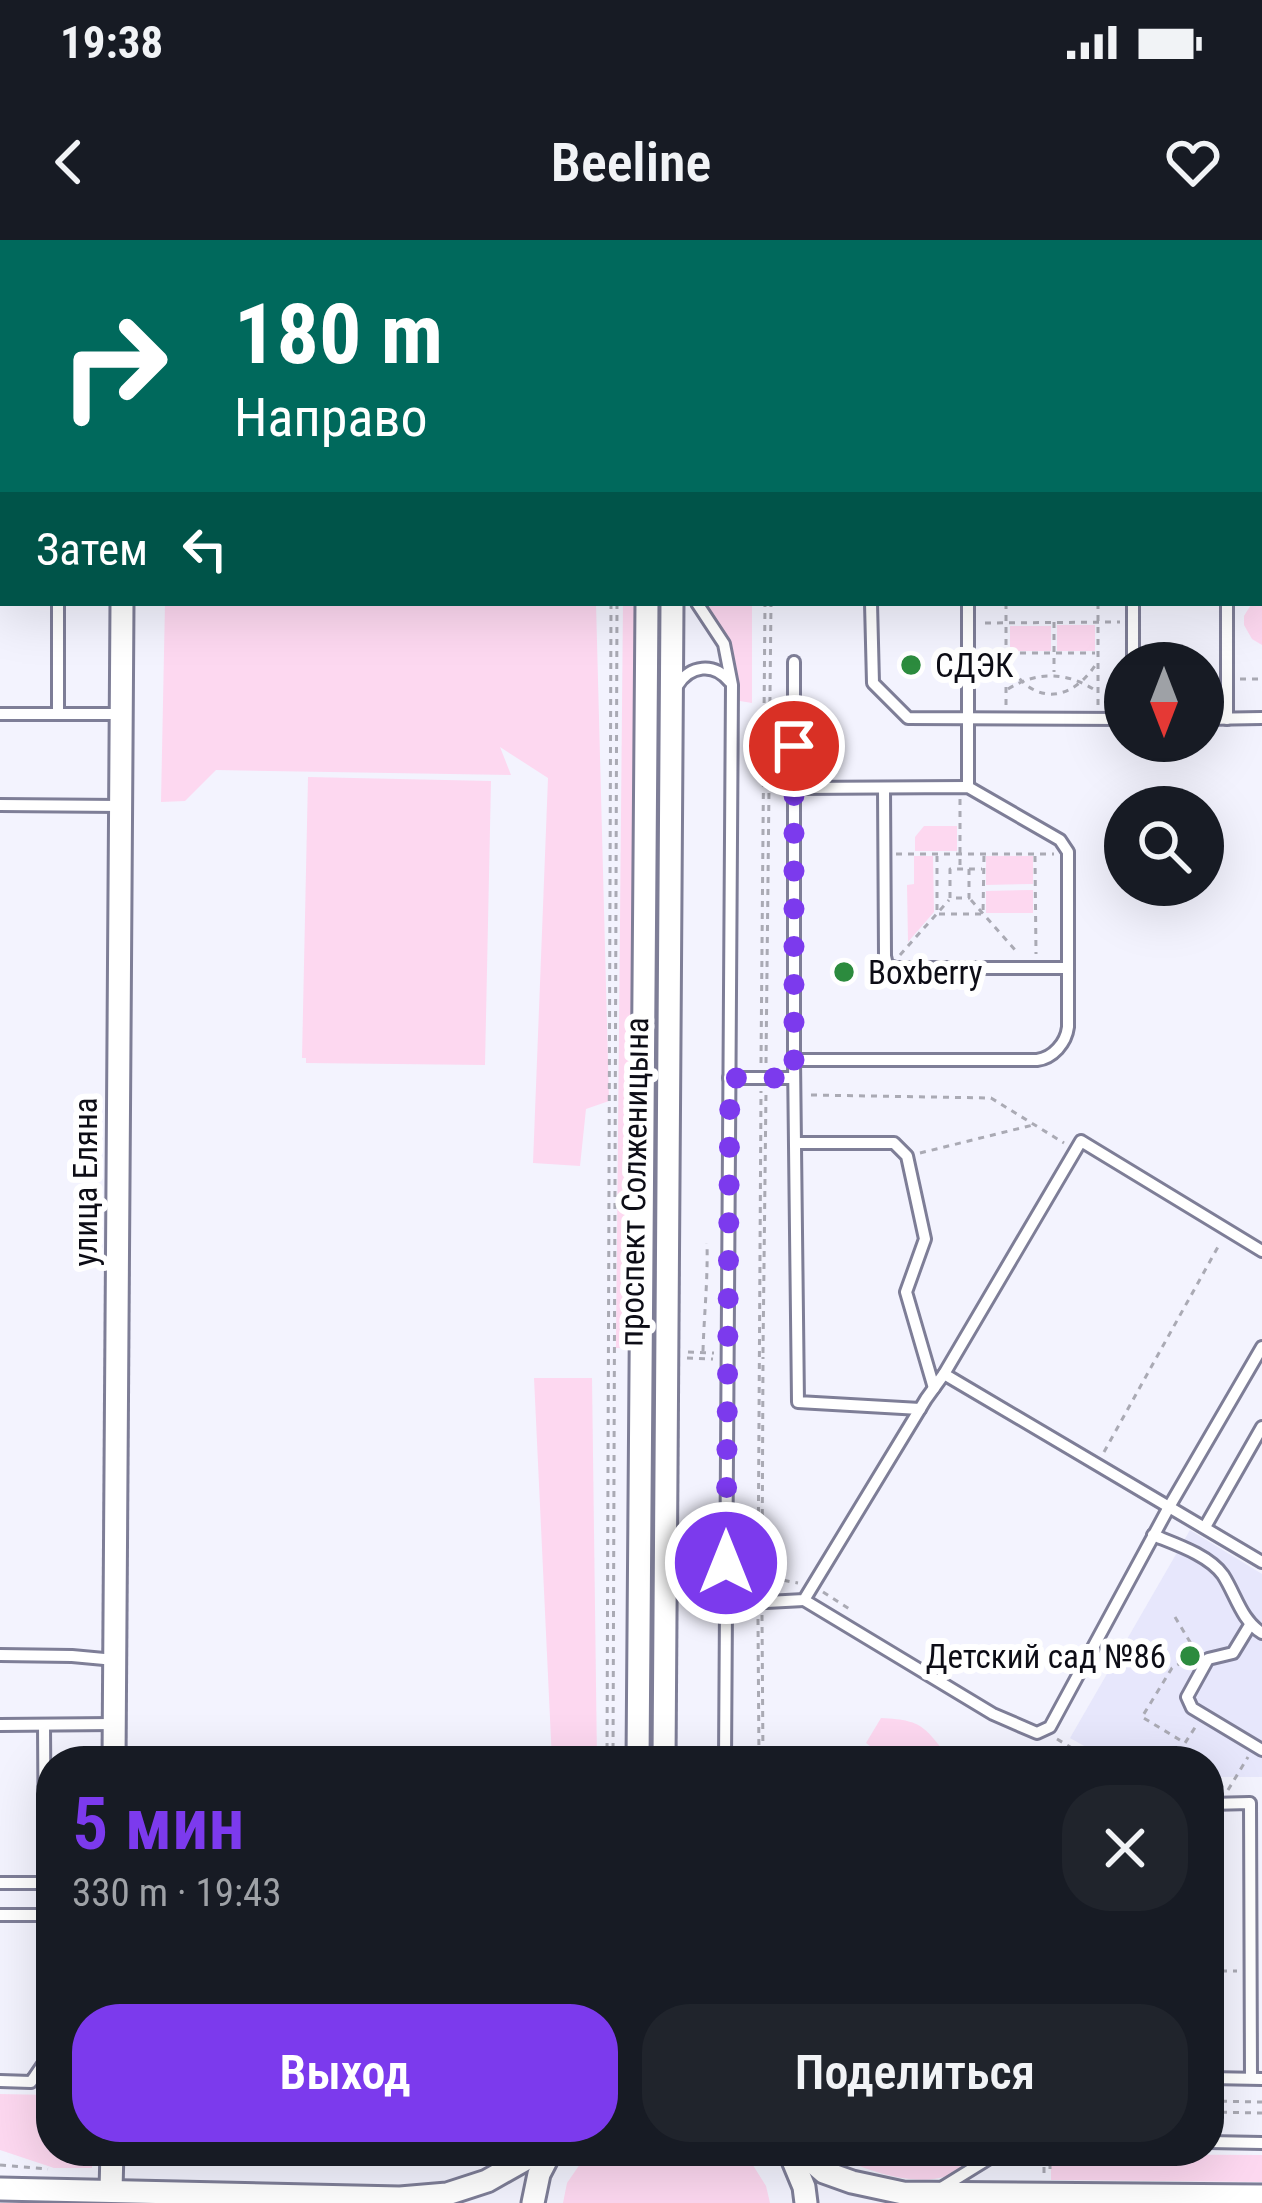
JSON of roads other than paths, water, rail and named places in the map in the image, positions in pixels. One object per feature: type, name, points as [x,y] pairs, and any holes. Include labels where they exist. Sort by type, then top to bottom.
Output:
[{"type":"street","name":"улица Еляна","points":[[114,1746],[122,606]]},
{"type":"street","name":"проспект Солженицына","points":[[638,1746],[647,606]]},
{"type":"street","name":"проспект Солженицына","points":[[664,1746],[672,606]]},
{"type":"street","points":[[111,2190],[112,2166]]},
{"type":"street","points":[[0,2189],[111,2190],[138,2197],[400,2198],[447,2194],[514,2166]]},
{"type":"street","points":[[533,2203],[543,2166]]},
{"type":"street","points":[[795,2166],[806,2203]]},
{"type":"street","points":[[817,2166],[852,2182],[903,2193],[1262,2196]]},
{"type":"lane","points":[[58,606],[58,714]]},
{"type":"lane","points":[[699,606],[724,644],[732,685],[725,1746]]},
{"type":"lane","points":[[871,606],[871,674],[877,689],[908,718],[1104,719]]},
{"type":"lane","points":[[964,787],[968,606]]},
{"type":"lane","points":[[1133,606],[1133,642]]},
{"type":"lane","points":[[1226,606],[1227,718],[1262,718]]},
{"type":"lane","points":[[794,662],[798,1402],[920,1408]]},
{"type":"lane","points":[[673,694],[680,679],[701,668],[717,670],[732,685]]},
{"type":"lane","points":[[0,714],[121,714]]},
{"type":"lane","points":[[794,788],[964,787],[1060,840],[1068,854],[1069,968],[1067,1036],[1046,1059],[794,1060]]},
{"type":"lane","points":[[884,788],[887,964],[896,968],[1026,963],[1069,968]]},
{"type":"lane","points":[[0,805],[120,806]]},
{"type":"lane","points":[[730,1078],[794,1078]]},
{"type":"lane","points":[[804,1600],[1081,1141],[1262,1251]]},
{"type":"lane","points":[[795,1143],[894,1142],[907,1156],[926,1239],[905,1292],[934,1388]]},
{"type":"lane","points":[[726,1604],[804,1600],[993,1714],[1037,1733],[1050,1727],[1262,1347]]},
{"type":"lane","points":[[944,1374],[1262,1562]]},
{"type":"lane","points":[[1205,1527],[1257,1449],[1262,1426]]},
{"type":"lane","points":[[1153,1535],[1220,1570],[1256,1629],[1233,1654],[1208,1659],[1189,1690],[1190,1706],[1258,1748]]},
{"type":"lane","points":[[0,1655],[115,1660]]},
{"type":"lane","points":[[0,1725],[114,1724]]},
{"type":"lane","points":[[44,1725],[44,1746]]},
{"type":"lane","points":[[1224,1804],[1256,1803],[1250,1971],[1256,2078],[1224,2078]]},
{"type":"lane","points":[[0,1883],[36,1883]]},
{"type":"lane","points":[[0,1915],[36,1916]]},
{"type":"lane","points":[[0,2081],[31,2082],[36,2075]]},
{"type":"lane","points":[[1224,2142],[1262,2143]]},
{"type":"lane","points":[[930,2194],[976,2166]]},
{"type":"place","name":"СДЭК","points":[[911,665]]},
{"type":"place","name":"Boxberry","points":[[844,972]]},
{"type":"place","name":"Детский сад №86","points":[[1190,1656]]}]
